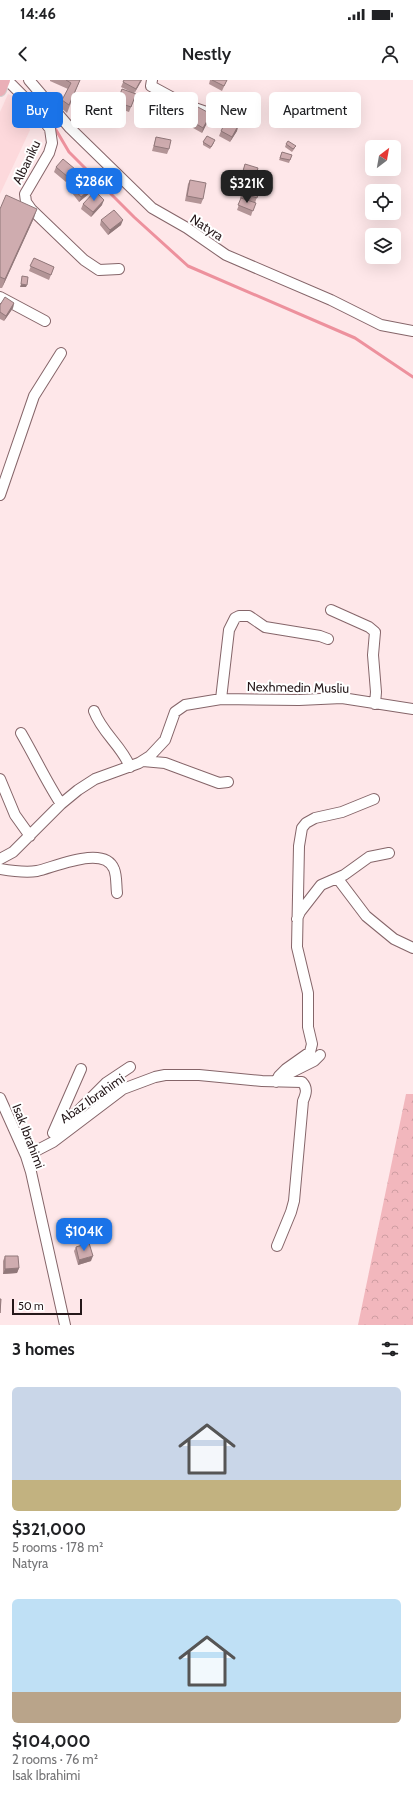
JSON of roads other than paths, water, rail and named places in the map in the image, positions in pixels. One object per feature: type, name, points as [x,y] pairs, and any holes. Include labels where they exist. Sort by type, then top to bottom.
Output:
[{"type":"main road","name":"Albaniku","points":[[0,90],[6,80]]},
{"type":"street","name":"Albaniku","points":[[6,80],[32,105],[50,129],[52,143],[49,153],[25,194],[26,202],[31,209],[84,260],[99,270],[119,269]]},
{"type":"street","name":"Natyra","points":[[29,80],[70,128],[152,208],[187,228],[226,255],[331,300],[381,325],[413,331]]},
{"type":"street","points":[[152,80],[151,86],[186,105],[206,112]]},
{"type":"street","points":[[0,297],[45,321]]},
{"type":"street","points":[[0,495],[34,396],[61,354]]},
{"type":"street","points":[[331,610],[369,627],[374,632],[373,655],[376,692],[375,704]]},
{"type":"street","points":[[221,699],[229,630],[235,618],[239,616],[248,616],[265,627],[320,636],[328,639]]},
{"type":"street","name":"Nexhmedin Musliu","points":[[0,859],[13,852],[61,804],[95,779],[130,767],[150,756],[165,740],[175,712],[185,705],[195,702],[221,699],[299,700],[342,698],[413,709]]},
{"type":"street","points":[[94,711],[105,731],[124,752],[130,767]]},
{"type":"street","points":[[21,733],[46,781],[61,804]]},
{"type":"street","points":[[142,761],[165,764],[219,783],[228,782]]},
{"type":"street","points":[[0,779],[15,815],[30,836]]},
{"type":"street","points":[[276,1082],[279,1076],[286,1069],[310,1052],[312,1044],[308,1027],[308,993],[297,947],[299,846],[302,828],[315,818],[342,812],[374,799]]},
{"type":"street","points":[[297,921],[300,912],[316,889],[321,885],[338,879],[369,856],[389,853]]},
{"type":"street","points":[[0,870],[30,872],[77,859],[103,860],[112,865],[114,869],[116,894]]},
{"type":"street","points":[[338,879],[366,916],[394,939],[413,948]]},
{"type":"street","points":[[276,1082],[314,1061],[320,1055]]},
{"type":"street","name":"Abaz Ibrahimi","points":[[53,1133],[64,1125],[106,1083],[130,1067]]},
{"type":"street","name":"Abaz Ibrahimi","points":[[45,1146],[53,1133],[82,1069]]},
{"type":"street","name":"Abaz Ibrahimi","points":[[26,1156],[53,1142],[123,1089],[149,1079],[165,1075],[200,1075],[276,1082],[302,1082],[306,1089],[303,1101],[294,1201],[292,1212],[277,1246]]},
{"type":"street","name":"Isak Ibrahimi","points":[[0,1098],[26,1156],[65,1325]]},
{"type":"waterway","points":[[55,128],[69,152],[134,217],[188,266],[355,338],[413,377]]}]
